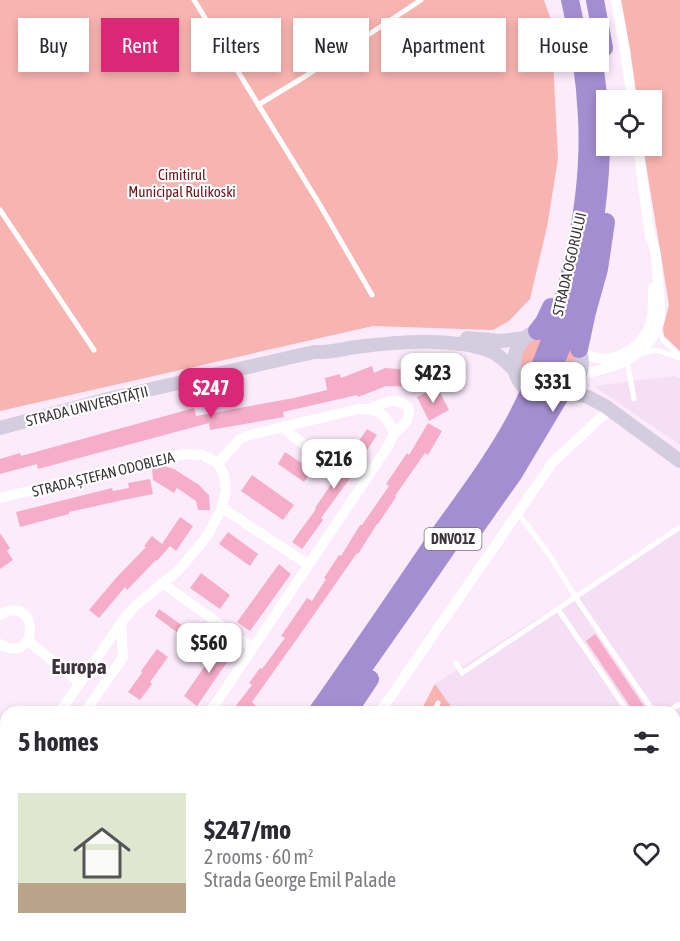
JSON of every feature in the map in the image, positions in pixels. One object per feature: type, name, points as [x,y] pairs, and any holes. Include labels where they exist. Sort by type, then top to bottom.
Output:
[{"type":"highway","points":[[531,335],[544,322],[553,299],[564,258],[574,189],[576,154],[573,87],[570,57],[559,0]]},
{"type":"highway","name":"STRADA OGORULUI","points":[[564,319],[587,163],[584,80],[578,33],[570,0]]},
{"type":"highway","name":"STRADA OGORULUI","points":[[337,706],[508,457],[528,407],[539,367],[583,277],[596,218],[600,169],[600,120],[596,71],[582,0]]},
{"type":"highway","points":[[595,0],[609,90]]},
{"type":"highway","points":[[580,351],[584,323],[599,269],[611,187],[612,156]]},
{"type":"highway","points":[[309,706],[365,621],[482,456],[500,427],[517,377]]},
{"type":"highway","points":[[352,706],[513,473],[564,394]]},
{"type":"highway","name":"STRADA OGORULUI","points":[[321,706],[528,407]]},
{"type":"main road","points":[[564,394],[580,377],[582,367],[580,351],[569,336],[545,329],[531,335],[519,345],[516,353],[514,362],[517,377],[526,389],[542,397],[551,398],[564,394],[588,397],[607,408],[680,461]]},
{"type":"main road","name":"STRADA UNIVERSITĂȚII","points":[[0,428],[108,399],[314,352],[353,340],[396,336],[456,337],[502,341],[531,335]]},
{"type":"main road","name":"STRADA UNIVERSITĂȚII","points":[[314,352],[323,353],[396,342],[454,343],[493,352],[500,356],[517,377]]},
{"type":"main road","points":[[580,377],[607,408]]},
{"type":"street","points":[[615,0],[626,50],[631,90]]},
{"type":"street","points":[[580,351],[598,358],[611,358],[649,342],[657,327],[660,302],[639,156]]},
{"type":"street","points":[[580,377],[627,361],[637,349],[649,326],[653,310],[648,244],[650,237]]},
{"type":"street","points":[[64,706],[120,623],[136,605],[178,571],[208,535],[222,508],[226,491],[224,476],[218,463],[240,439],[358,409],[372,408],[393,400],[402,402],[409,408],[409,418],[394,434],[387,448],[214,706]]},
{"type":"street","points":[[372,408],[384,415],[391,424],[394,434]]},
{"type":"street","points":[[384,706],[553,462],[607,408]]},
{"type":"street","points":[[283,428],[315,453]]},
{"type":"street","name":"STRADA ȘTEFAN ODOBLEJA","points":[[0,498],[184,454],[202,455],[218,463]]},
{"type":"street","points":[[222,508],[309,565]]},
{"type":"street","points":[[162,583],[253,648]]},
{"type":"street","points":[[0,613],[17,611],[28,619],[31,626],[28,641],[22,646],[6,648],[0,644]]},
{"type":"street","points":[[89,706],[123,657],[120,623]]},
{"type":"street","points":[[28,641],[80,683]]},
{"type":"lane","points":[[194,0],[320,205],[372,295]]},
{"type":"lane","points":[[258,105],[421,0]]},
{"type":"lane","points":[[0,210],[94,350]]},
{"type":"lane","points":[[657,327],[659,334],[680,357]]},
{"type":"lane","points":[[649,342],[671,349]]},
{"type":"lane","points":[[637,349],[656,350],[680,357]]},
{"type":"lane","points":[[627,361],[634,399]]},
{"type":"lane","points":[[517,513],[539,540],[650,706]]},
{"type":"lane","points":[[456,663],[462,673],[680,527]]},
{"type":"lane","points":[[558,609],[624,706]]},
{"type":"shaded area","points":[[672,376],[680,378],[680,445],[594,386]]},
{"type":"shaded area","points":[[680,527],[680,706],[451,706],[435,684]]},
{"type":"green space","name":"Cimitirul Municipal Rulikoski","points":[[0,0],[544,0],[550,18],[518,18],[518,72],[554,72],[558,159],[547,227],[530,299],[509,321],[493,330],[373,326],[0,411]]},
{"type":"green space","points":[[619,0],[680,0],[680,351],[664,336],[663,328],[669,305],[645,156],[662,156],[662,90],[633,90]]},
{"type":"green space","points":[[557,336],[572,349],[578,359],[577,371],[571,381],[555,392],[525,382],[519,365],[520,352],[523,347],[535,338]]},
{"type":"green space","points":[[435,684],[451,706],[423,706]]},
{"type":"building","points":[[372,366],[374,373],[385,368],[413,370],[412,387],[386,386],[358,397],[357,395],[283,412],[284,417],[210,430],[209,423],[38,469],[37,464],[0,474],[0,459],[20,453],[21,456],[194,408],[196,416],[327,390],[325,378],[340,374],[341,378]]},
{"type":"building","points":[[437,387],[449,410],[429,421],[417,397]]},
{"type":"building","points":[[428,423],[442,431],[428,455],[425,453],[358,554],[252,702],[256,706],[236,706],[252,685],[249,683],[285,638],[281,636],[307,598],[312,601],[339,555],[341,556],[360,525],[389,486],[386,484],[407,453],[409,455]]},
{"type":"building","points":[[367,429],[377,435],[302,549],[292,542],[357,449],[355,447]]},
{"type":"building","points":[[285,452],[312,470],[304,482],[278,464]]},
{"type":"building","points":[[164,466],[174,469],[199,485],[209,495],[210,510],[198,510],[196,501],[177,488],[174,493],[153,480],[152,469]]},
{"type":"building","points":[[252,475],[294,505],[283,520],[241,491]]},
{"type":"building","points":[[150,479],[153,494],[69,512],[69,514],[20,527],[16,512],[112,488],[113,491],[129,488],[128,483]]},
{"type":"building","points":[[180,517],[193,526],[176,551],[170,546],[127,590],[125,587],[99,618],[89,610],[146,547],[144,546],[152,536],[162,544]]},
{"type":"building","points":[[228,532],[258,554],[250,566],[219,544]]},
{"type":"building","points":[[0,533],[10,548],[7,551],[13,560],[0,569]]},
{"type":"building","points":[[279,564],[291,574],[250,631],[237,622]]},
{"type":"building","points":[[201,573],[230,595],[220,609],[190,588]]},
{"type":"building","points":[[159,609],[193,633],[197,627],[206,634],[197,647],[155,616]]},
{"type":"building","points":[[595,634],[644,706],[630,706],[586,641]]},
{"type":"building","points":[[221,643],[234,652],[197,706],[184,696]]},
{"type":"building","points":[[157,649],[168,657],[140,700],[128,692]]},
{"type":"district","name":"Europa","points":[[79,666]]}]
